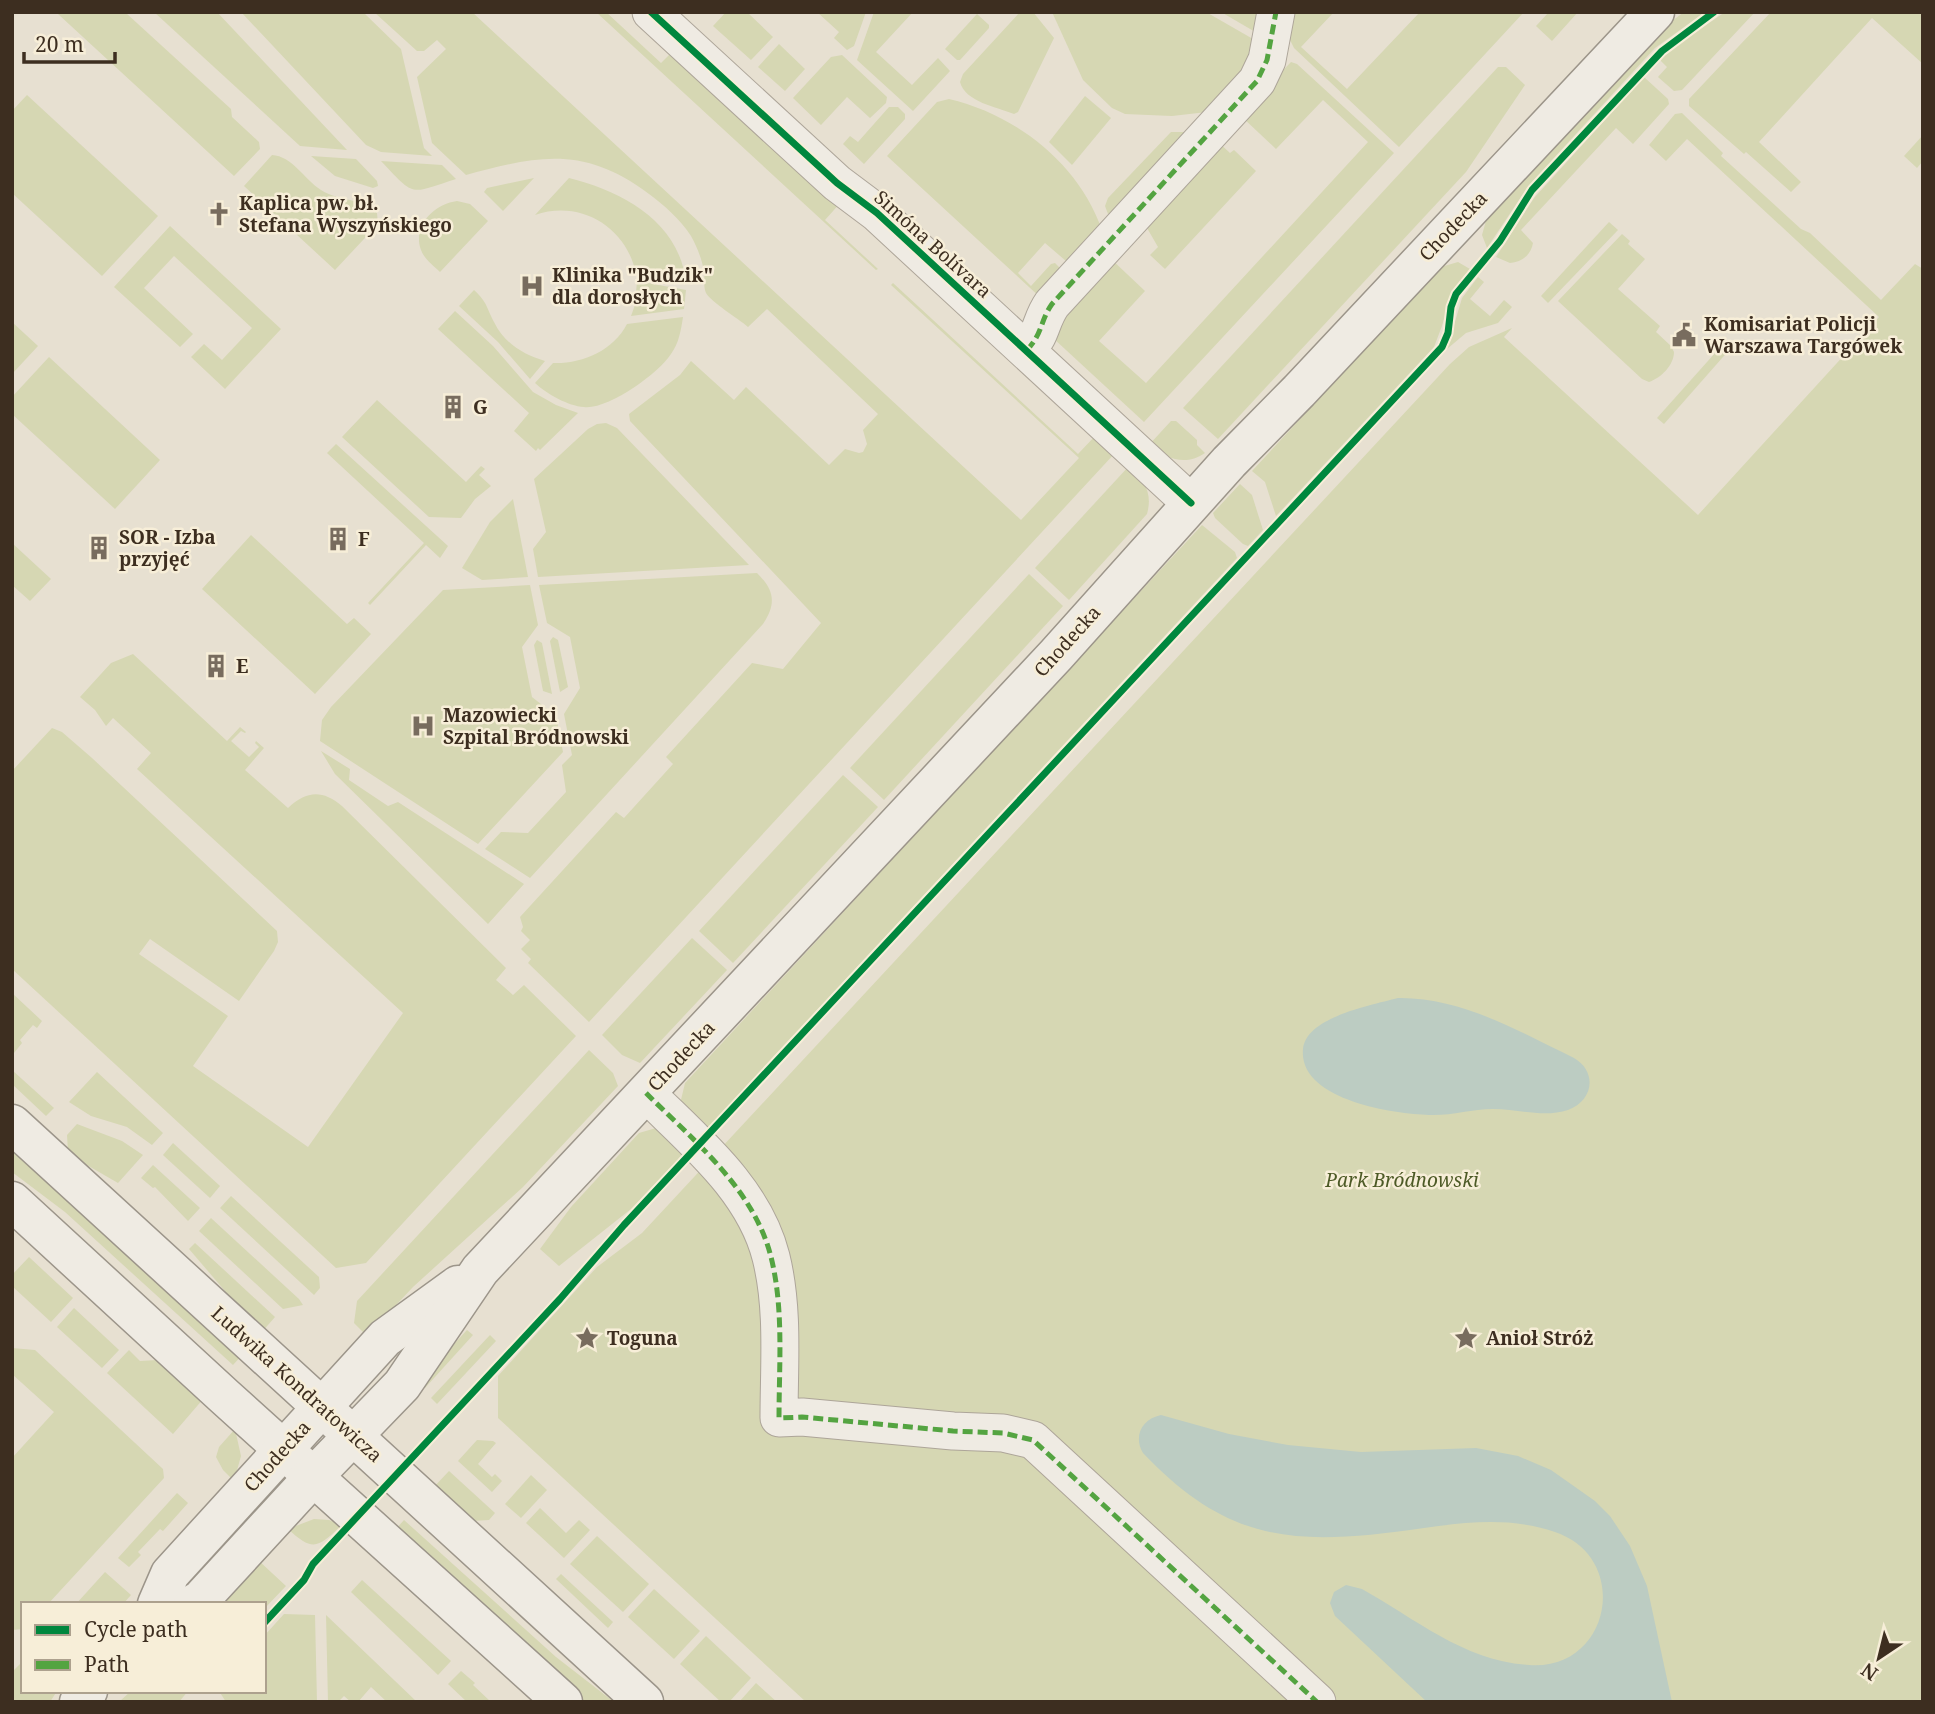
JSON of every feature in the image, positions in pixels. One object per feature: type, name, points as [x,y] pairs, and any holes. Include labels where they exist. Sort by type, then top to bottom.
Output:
[{"type":"street","name":"Simóna Bolívara","points":[[651,12],[836,183],[877,213],[1191,503]]},
{"type":"street","points":[[1027,350],[1040,335],[1046,313],[1054,301],[1257,81],[1267,60],[1276,12]]},
{"type":"street","name":"Chodecka","points":[[196,1602],[402,1385],[480,1270],[1056,655],[1191,503],[1655,12]]},
{"type":"street","points":[[646,1093],[733,1182],[751,1210],[771,1256],[778,1300],[779,1418],[1003,1433],[1033,1440],[1317,1702]]},
{"type":"street","name":"Ludwika Kondratowicza","points":[[12,1124],[644,1702]]},
{"type":"street","points":[[12,1201],[563,1702]]},
{"type":"street","name":"Chodecka","points":[[158,1602],[170,1574],[385,1338],[480,1270]]},
{"type":"green space","points":[[154,12],[217,12],[347,150],[300,146]]},
{"type":"green space","points":[[241,12],[363,12],[401,49],[424,148],[432,156],[381,152],[366,145]]},
{"type":"green space","points":[[374,12],[472,12],[1021,520],[1079,458],[891,285],[893,283],[1078,454],[1096,435],[1115,453],[589,1022],[528,963],[531,959],[521,949],[530,940],[521,931],[523,927],[520,917],[616,812],[624,818],[673,764],[666,757],[752,663],[783,669],[821,623],[630,421],[629,414],[680,375],[691,361],[734,400],[746,387],[829,465],[845,449],[863,452],[867,444],[863,430],[878,414],[767,309],[748,327],[709,297],[705,291],[701,258],[687,230],[661,203],[626,179],[604,168],[561,159],[516,163],[466,175],[432,143],[417,77],[446,49],[437,40],[424,51],[417,51]]},
{"type":"green space","points":[[596,12],[606,12],[661,63],[676,48],[842,201],[825,220],[878,269],[876,270]]},
{"type":"green space","points":[[726,12],[747,12],[773,37],[751,60],[713,26]]},
{"type":"green space","points":[[817,12],[866,12],[854,46],[847,50],[834,38],[839,32]]},
{"type":"green space","points":[[874,12],[913,12],[876,52],[912,85],[938,58],[950,71],[913,111],[857,60]]},
{"type":"green space","points":[[1020,12],[1033,12],[1054,38],[1018,112],[1014,114],[975,99],[963,89],[960,82],[963,74]]},
{"type":"green space","points":[[1052,12],[1206,12],[1253,39],[1255,62],[1207,112],[1172,116],[1125,114],[1112,108],[1083,80]]},
{"type":"green space","points":[[1221,12],[1255,12],[1258,17],[1257,33]]},
{"type":"green space","points":[[1287,12],[1334,12],[1301,47],[1347,89],[1420,12],[1524,12],[1399,147],[1294,48],[1286,32]]},
{"type":"green space","points":[[1549,12],[1578,12],[1552,41],[1536,26]]},
{"type":"green space","points":[[1684,12],[1705,12],[1655,48],[1529,185],[1487,248],[1482,235],[1487,217],[1664,27]]},
{"type":"green space","points":[[1725,12],[1755,12],[1682,90],[1674,91],[1658,77],[1667,67],[1660,60]]},
{"type":"green space","points":[[1771,12],[1923,12],[1923,64],[1872,18],[1759,142],[1801,182],[1791,192],[1689,106],[1689,99]]},
{"type":"green space","points":[[126,13],[231,109],[232,117],[259,142],[260,149],[234,176],[58,14]]},
{"type":"green space","points":[[977,14],[989,28],[960,60],[957,60],[945,49]]},
{"type":"green space","points":[[779,44],[805,69],[785,91],[758,67]]},
{"type":"green space","points":[[842,55],[887,97],[886,103],[870,118],[847,97],[821,125],[793,98],[831,57]]},
{"type":"green space","points":[[1291,62],[1297,64],[1394,153],[1144,422],[1053,338],[1054,323],[1109,257],[1145,291],[1099,341],[1146,383],[1368,142],[1323,100],[1276,149],[1242,117],[1241,114]]},
{"type":"green space","points":[[1498,67],[1506,67],[1525,85],[1466,172],[1218,439],[1183,408]]},
{"type":"green space","points":[[1644,77],[1668,99],[1669,104],[1633,144],[1616,128],[1521,230],[1533,243],[1525,257],[1510,263],[1496,257],[1534,198]]},
{"type":"green space","points":[[27,95],[158,216],[102,276],[12,193],[12,111]]},
{"type":"green space","points":[[1085,96],[1111,118],[1072,165],[1049,142]]},
{"type":"green space","points":[[949,99],[998,117],[1021,130],[1061,164],[1092,206],[1102,230],[1073,267],[1045,243],[1018,273],[1031,286],[1051,264],[1055,263],[1066,274],[1042,299],[887,156],[937,102]]},
{"type":"green space","points":[[889,107],[898,107],[905,114],[905,119],[864,164],[843,144],[850,136],[858,142]]},
{"type":"green space","name":"Park Bródnowski","points":[[1682,113],[1723,153],[1721,156],[1801,229],[1810,233],[1881,300],[1915,264],[1923,269],[1923,1702],[806,1702],[498,1418],[498,1376],[597,1267],[642,1233],[1450,364],[1469,347],[1512,328],[1504,337],[1698,515],[1879,317],[1687,139],[1666,161],[1649,145],[1675,114]]},
{"type":"green space","points":[[1171,132],[1187,132],[1112,215],[1108,214],[1105,206],[1108,198]]},
{"type":"green space","points":[[1923,135],[1923,161],[1917,168],[1904,156]]},
{"type":"green space","points":[[1217,141],[1230,153],[1234,150],[1256,171],[1165,269],[1150,255],[1158,247],[1143,221]]},
{"type":"green space","points":[[272,155],[286,159],[321,190],[364,205],[377,213],[378,224],[335,270],[244,186]]},
{"type":"green space","points":[[311,156],[356,159],[377,181],[378,186],[373,188],[335,176]]},
{"type":"green space","points":[[381,161],[442,165],[456,179],[414,190],[401,182]]},
{"type":"green space","points":[[534,178],[503,211],[484,192],[487,188]]},
{"type":"green space","points":[[569,178],[609,191],[628,201],[660,226],[673,243],[686,283],[636,274],[631,257],[612,230],[584,214],[552,211],[535,215]]},
{"type":"green space","points":[[457,201],[470,204],[488,221],[440,272],[422,253],[420,233],[422,225],[433,211]]},
{"type":"green space","points":[[1609,222],[1618,230],[1548,303],[1541,296]]},
{"type":"green space","points":[[170,226],[281,329],[225,389],[191,357],[204,344],[222,360],[252,328],[174,256],[144,288],[193,334],[180,347],[114,287]]},
{"type":"green space","points":[[1622,234],[1630,241],[1628,244],[1645,259],[1618,289],[1660,326],[1656,332],[1674,352],[1672,362],[1666,370],[1649,382],[1642,379],[1558,301]]},
{"type":"green space","points":[[1458,262],[1470,269],[1451,293],[1434,347],[1276,516],[1265,482],[1252,471],[1441,267]]},
{"type":"green space","points":[[1478,277],[1484,282],[1470,299],[1490,316],[1504,300],[1512,307],[1498,323],[1466,333],[1447,349],[1462,298]]},
{"type":"green space","points":[[637,281],[686,290],[684,309],[631,316]]},
{"type":"green space","points":[[474,290],[509,342],[522,352],[545,361],[530,379],[498,342],[459,306]]},
{"type":"green space","points":[[455,311],[493,346],[533,392],[578,413],[540,450],[538,448],[536,451],[514,431],[529,413],[438,329]]},
{"type":"green space","points":[[683,317],[676,345],[665,362],[645,380],[606,403],[584,407],[571,404],[535,383],[553,363],[575,361],[596,354],[614,342],[627,324]]},
{"type":"green space","points":[[12,322],[38,346],[12,374]]},
{"type":"green space","points":[[1724,343],[1730,349],[1664,424],[1657,418]]},
{"type":"green space","points":[[49,357],[160,460],[115,509],[12,414],[12,397]]},
{"type":"green space","points":[[377,400],[466,482],[481,466],[485,469],[479,475],[491,486],[475,499],[461,518],[429,517],[342,437]]},
{"type":"green space","points":[[1171,421],[1176,421],[1197,440],[1197,445],[1205,453],[1190,460],[1183,460],[1169,457],[1148,446]]},
{"type":"green space","points":[[606,423],[617,428],[749,565],[538,577],[533,549],[546,532],[534,479],[588,429]]},
{"type":"green space","points":[[336,444],[448,546],[440,558],[426,545],[370,605],[368,603],[424,543],[327,453]]},
{"type":"green space","points":[[1129,466],[1146,487],[1149,499],[1147,514],[1069,600],[1035,568]]},
{"type":"green space","points":[[1240,484],[1252,495],[1263,530],[1248,546],[1215,518],[1213,513]]},
{"type":"green space","points":[[513,499],[528,577],[482,580],[462,568],[490,522]]},
{"type":"green space","points":[[1202,525],[1235,552],[1237,558],[701,1135],[680,1104],[685,1083]]},
{"type":"green space","points":[[251,535],[347,624],[354,618],[371,634],[315,694],[202,589]]},
{"type":"green space","points":[[12,543],[51,579],[30,601],[12,585]]},
{"type":"green space","points":[[757,573],[767,585],[772,597],[770,610],[763,624],[530,878],[485,849],[501,832],[528,833],[566,792],[562,765],[572,755],[564,714],[580,688],[570,637],[547,623],[539,585]]},
{"type":"green space","points":[[1029,574],[1063,606],[884,800],[850,768]]},
{"type":"green space","points":[[530,585],[538,625],[522,647],[532,697],[556,716],[563,752],[478,844],[320,741],[322,720],[331,707],[443,590]]},
{"type":"green space","points":[[553,637],[558,640],[568,687],[560,692],[550,641]]},
{"type":"green space","points":[[537,640],[542,643],[552,694],[543,691],[534,645]]},
{"type":"green space","points":[[133,654],[227,741],[240,727],[246,732],[241,731],[231,741],[249,757],[259,747],[256,741],[264,748],[245,770],[288,808],[301,798],[314,794],[328,797],[342,806],[506,968],[496,980],[513,995],[524,985],[576,1036],[366,1263],[336,1268],[12,969],[12,771],[52,728],[62,732],[92,758],[277,931],[278,942],[274,951],[239,1001],[150,939],[139,954],[228,1016],[193,1066],[308,1147],[403,1013],[137,769],[151,753],[113,718],[106,726],[95,710],[80,697],[111,663]]},
{"type":"green space","points":[[321,751],[350,769],[349,780],[388,806],[398,802],[524,884],[488,924],[335,774]]},
{"type":"green space","points":[[843,775],[878,807],[733,963],[699,931]]},
{"type":"green space","points":[[692,938],[727,970],[640,1063],[622,1055],[602,1035]]},
{"type":"green space","points":[[12,993],[42,1021],[37,1028],[33,1025],[20,1040],[22,1043],[14,1053]]},
{"type":"green space","points":[[589,1050],[613,1073],[618,1086],[523,1187],[413,1287],[367,1336],[354,1323],[357,1301]]},
{"type":"green space","points":[[12,1070],[54,1108],[46,1116],[12,1084]]},
{"type":"green space","points":[[97,1072],[163,1133],[152,1145],[127,1127],[91,1116],[69,1102]]},
{"type":"green space","points":[[77,1124],[122,1141],[143,1155],[118,1183],[68,1152],[67,1135]]},
{"type":"green space","points":[[656,1128],[688,1149],[631,1209],[559,1266],[540,1249],[571,1207],[639,1133]]},
{"type":"green space","points":[[12,1143],[242,1355],[233,1365],[65,1212],[12,1172]]},
{"type":"green space","points":[[173,1143],[220,1186],[210,1198],[163,1155]]},
{"type":"green space","points":[[153,1165],[200,1208],[188,1221],[155,1187],[141,1178]]},
{"type":"green space","points":[[231,1196],[319,1277],[320,1288],[314,1295],[220,1208]]},
{"type":"green space","points":[[211,1218],[303,1305],[283,1309],[199,1231]]},
{"type":"green space","points":[[195,1243],[275,1317],[261,1333],[189,1249]]},
{"type":"green space","points":[[29,1257],[73,1298],[51,1322],[12,1286],[12,1275]]},
{"type":"green space","points":[[74,1308],[119,1350],[102,1368],[57,1327]]},
{"type":"green space","points":[[467,1330],[473,1335],[425,1388],[419,1382]]},
{"type":"green space","points":[[490,1335],[496,1341],[437,1404],[431,1398]]},
{"type":"green space","points":[[12,1348],[35,1350],[163,1469],[164,1478],[50,1602],[21,1602],[21,1629],[12,1630],[12,1458],[54,1412],[12,1374]]},
{"type":"green space","points":[[129,1350],[140,1361],[158,1360],[204,1398],[173,1434],[107,1373]]},
{"type":"green space","points":[[235,1429],[241,1456],[234,1481],[223,1470],[216,1457],[219,1447]]},
{"type":"green space","points":[[477,1440],[496,1443],[478,1464],[492,1477],[495,1474],[502,1481],[492,1492],[458,1461]]},
{"type":"green space","points":[[449,1471],[495,1513],[489,1520],[472,1521],[433,1488]]},
{"type":"green space","points":[[531,1475],[547,1490],[521,1518],[505,1504]]},
{"type":"green space","points":[[177,1493],[188,1503],[163,1531],[160,1529],[138,1552],[141,1555],[129,1567],[118,1558]]},
{"type":"green space","points":[[540,1508],[566,1533],[579,1520],[590,1530],[564,1558],[526,1523]]},
{"type":"green space","points":[[314,1519],[329,1520],[342,1525],[316,1544],[304,1542],[288,1529]]},
{"type":"green space","points":[[404,1520],[556,1657],[614,1702],[584,1702],[395,1530]]},
{"type":"green space","points":[[597,1536],[649,1584],[623,1612],[570,1564]]},
{"type":"green space","points":[[258,1560],[286,1586],[266,1607],[266,1602],[219,1602]]},
{"type":"green space","points":[[105,1572],[131,1595],[125,1602],[78,1602]]},
{"type":"green space","points":[[561,1574],[613,1622],[608,1628],[556,1579]]},
{"type":"green space","points":[[362,1580],[451,1661],[438,1675],[351,1592]]},
{"type":"green space","points":[[654,1589],[700,1631],[674,1659],[628,1617]]},
{"type":"green space","points":[[284,1614],[315,1615],[317,1702],[226,1702],[220,1693],[266,1693],[266,1634]]},
{"type":"green space","points":[[326,1615],[417,1702],[387,1702],[371,1687],[358,1702],[351,1702],[344,1696],[338,1702],[328,1702]]},
{"type":"green space","points":[[706,1636],[751,1678],[729,1702],[721,1702],[680,1664]]},
{"type":"green space","points":[[21,1663],[21,1693],[56,1693],[50,1702],[12,1702],[12,1672]]},
{"type":"green space","points":[[461,1671],[491,1702],[467,1702],[448,1684]]},
{"type":"green space","points":[[756,1683],[777,1702],[739,1702]]},
{"type":"green space","points":[[129,1693],[186,1693],[179,1702],[119,1702]]},
{"type":"shaded area","points":[[1398,998],[1421,999],[1467,1009],[1574,1058],[1587,1071],[1587,1093],[1576,1106],[1559,1112],[1493,1109],[1429,1115],[1394,1111],[1351,1101],[1331,1092],[1316,1081],[1306,1066],[1303,1049],[1307,1038],[1315,1029],[1342,1014]]},
{"type":"shaded area","points":[[1161,1415],[1229,1434],[1288,1445],[1361,1452],[1476,1448],[1518,1456],[1551,1470],[1595,1501],[1610,1516],[1630,1546],[1647,1586],[1672,1702],[1427,1702],[1335,1616],[1330,1603],[1334,1592],[1346,1585],[1362,1589],[1441,1637],[1483,1656],[1529,1665],[1557,1662],[1578,1650],[1594,1632],[1602,1610],[1602,1587],[1595,1565],[1579,1545],[1555,1532],[1522,1524],[1489,1522],[1381,1534],[1306,1537],[1272,1532],[1240,1523],[1208,1507],[1176,1484],[1143,1453],[1139,1440],[1141,1429],[1149,1420]]},
{"type":"marked path","points":[[1027,350],[1036,338],[1052,304],[1257,81],[1267,60],[1276,12]]},
{"type":"marked path","points":[[646,1093],[702,1148],[737,1188],[763,1232],[771,1257],[778,1297],[779,1418],[802,1417],[1003,1433],[1033,1440],[1317,1702]]},
{"type":"cycle path","points":[[651,12],[837,183],[877,213],[1191,503]]},
{"type":"cycle path","points":[[266,1621],[304,1580],[313,1564],[560,1299],[624,1225],[1442,347],[1448,333],[1451,307],[1456,294],[1500,241],[1532,190],[1662,51],[1714,12]]},
{"type":"place","name":"Kaplica pw. bł. Stefana Wyszyńskiego","points":[[219,214]]},
{"type":"place","name":"Klinika \"Budzik\" dla dorosłych","points":[[532,286]]},
{"type":"place","name":"Komisariat Policji Warszawa Targówek","points":[[1684,335]]},
{"type":"place","name":"G","points":[[453,407]]},
{"type":"place","name":"F","points":[[338,539]]},
{"type":"place","name":"SOR - Izba przyjęć","points":[[99,548]]},
{"type":"place","name":"E","points":[[216,666]]},
{"type":"place","name":"Mazowiecki Szpital Bródnowski","points":[[423,726]]},
{"type":"place","name":"Toguna","points":[[587,1338]]},
{"type":"place","name":"Anioł Stróż","points":[[1466,1338]]}]
